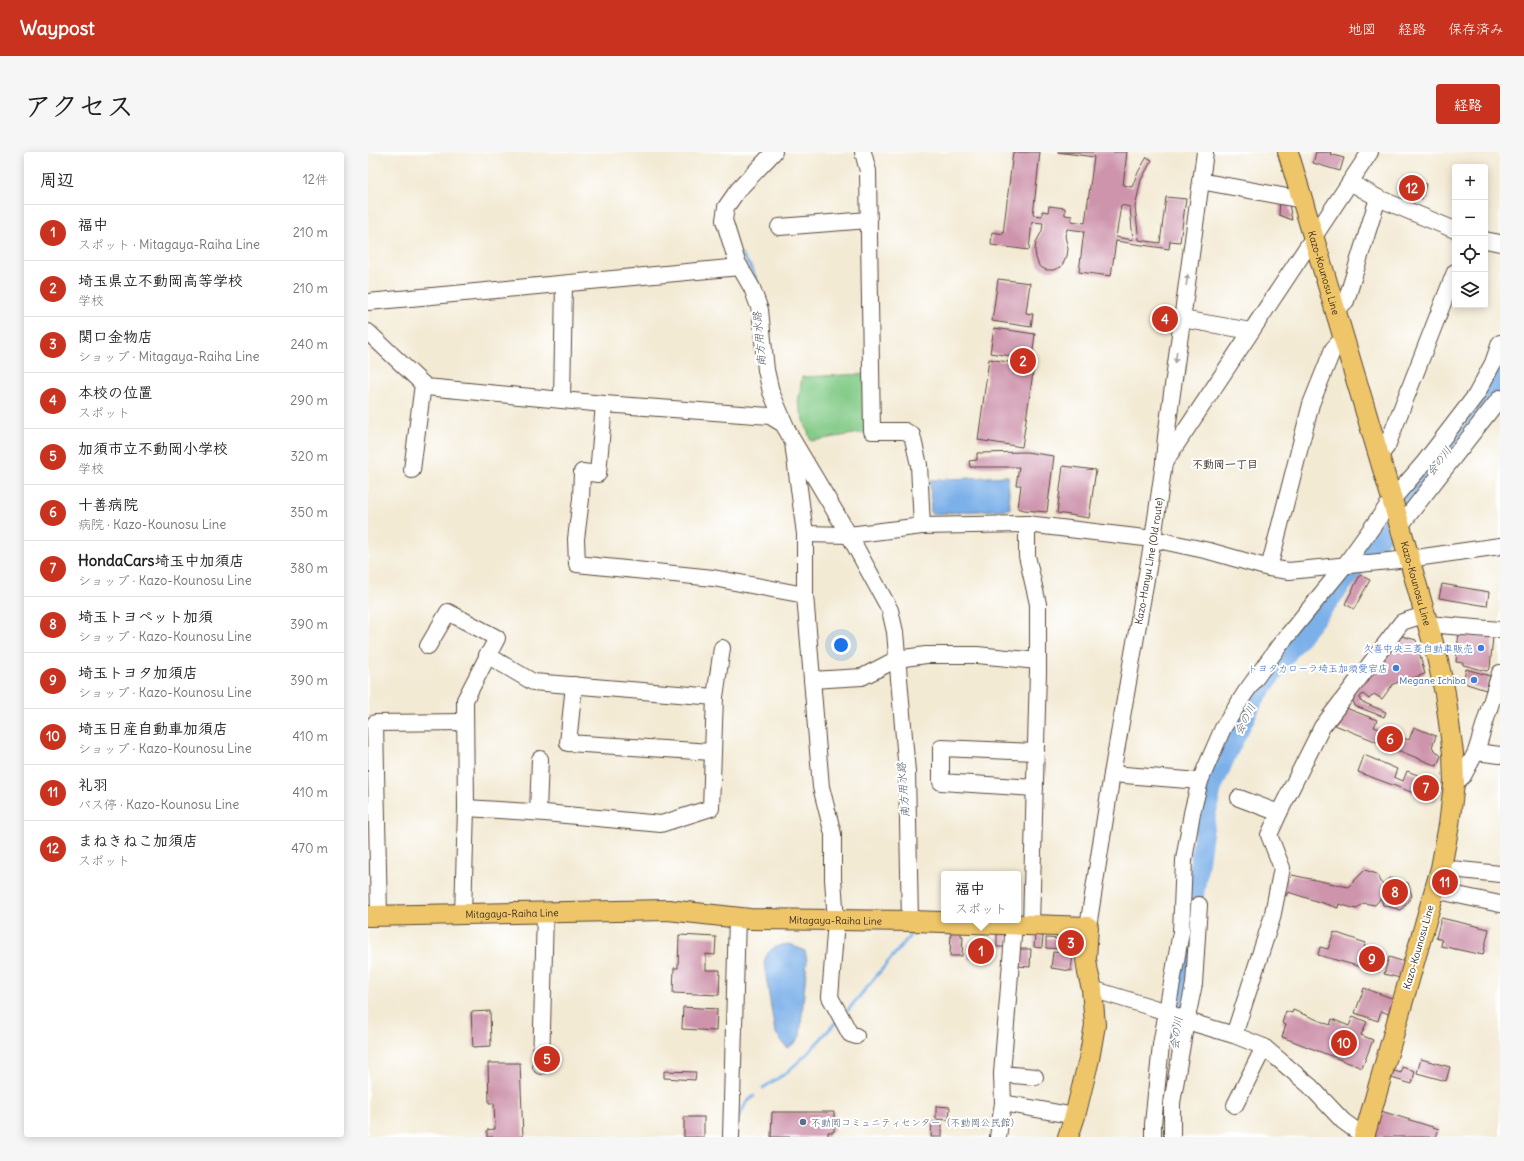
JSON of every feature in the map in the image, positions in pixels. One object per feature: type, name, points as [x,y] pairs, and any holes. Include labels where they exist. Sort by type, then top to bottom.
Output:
[{"type":"main road","name":"Kazo-Kounosu Line","points":[[1288,152],[1437,657],[1445,693],[1453,753],[1454,784],[1449,825],[1441,868],[1365,1137]]},
{"type":"main road","name":"Mitagaya-Raiha Line","points":[[374,916],[668,910],[737,917],[836,921],[941,922]]},
{"type":"main road","name":"Mitagaya-Raiha Line","points":[[986,923],[1088,926]]},
{"type":"main road","points":[[1068,1137],[1075,1116],[1089,1059],[1094,1025],[1092,989],[1086,958],[1088,926]]},
{"type":"street","points":[[774,152],[738,190],[726,207],[724,220],[737,262],[752,288],[760,310],[766,370],[771,392],[793,443],[805,534],[805,595],[821,787],[833,834],[833,878],[836,921],[830,997],[836,1009],[851,1030]]},
{"type":"street","points":[[863,152],[868,171],[872,431],[905,431],[912,434],[919,465],[922,526]]},
{"type":"street","points":[[1164,463],[1166,437],[1205,152]]},
{"type":"street","name":"Kazo-Hanyu Line (Old route)","points":[[1088,926],[1112,774],[1153,540],[1164,463],[1370,152]]},
{"type":"street","points":[[1200,180],[1303,200]]},
{"type":"street","points":[[1350,182],[1378,198],[1452,229]]},
{"type":"street","points":[[1334,311],[1346,302],[1378,198]]},
{"type":"street","points":[[779,227],[869,220]]},
{"type":"street","points":[[1488,241],[1500,243]]},
{"type":"street","points":[[368,302],[740,267]]},
{"type":"street","points":[[1378,458],[1387,446],[1452,280]]},
{"type":"street","points":[[562,400],[564,284]]},
{"type":"street","points":[[1182,319],[1251,331]]},
{"type":"street","points":[[368,332],[426,386],[604,404],[770,416],[783,424],[853,534],[890,610],[900,659],[908,772],[913,921]]},
{"type":"street","points":[[1268,568],[1311,404],[1333,349],[1343,338]]},
{"type":"street","points":[[1396,514],[1423,464],[1476,395],[1493,363],[1500,343]]},
{"type":"street","points":[[412,470],[423,384]]},
{"type":"street","points":[[1172,1137],[1172,1103],[1185,1026],[1177,1017],[1184,860],[1192,813],[1200,781],[1223,728],[1245,693],[1279,646],[1345,565],[1396,514],[1500,398]]},
{"type":"street","points":[[604,404],[598,474],[582,472],[581,499],[576,538],[577,564],[713,578],[805,595]]},
{"type":"street","points":[[998,1137],[1003,1103],[1002,1074],[1022,924],[1036,752],[1038,604],[1027,556],[1027,524]]},
{"type":"street","points":[[805,534],[853,534],[922,526],[1027,524],[1153,540],[1208,551],[1268,568],[1289,571],[1409,559],[1500,546]]},
{"type":"street","points":[[428,646],[448,612],[496,638],[465,700],[466,808],[463,915]]},
{"type":"street","points":[[1234,1035],[1272,918],[1282,868],[1269,835],[1322,727],[1402,622],[1426,620],[1500,630]]},
{"type":"street","points":[[466,808],[538,812],[661,824],[711,808],[715,697],[722,648]]},
{"type":"street","points":[[812,680],[862,677],[900,659],[926,655],[977,655],[1038,661]]},
{"type":"street","points":[[488,656],[533,682],[715,697]]},
{"type":"street","points":[[1454,784],[1464,776],[1476,752],[1496,699],[1500,673]]},
{"type":"street","points":[[574,685],[568,743],[712,752]]},
{"type":"street","points":[[374,916],[375,722],[465,722]]},
{"type":"street","points":[[1034,788],[941,782],[941,748],[1036,752]]},
{"type":"street","points":[[1476,752],[1500,755]]},
{"type":"street","points":[[538,812],[540,759]]},
{"type":"street","points":[[1112,774],[1200,781]]},
{"type":"street","points":[[1238,798],[1279,813]]},
{"type":"street","points":[[1441,868],[1500,874]]},
{"type":"street","points":[[1434,890],[1500,904]]},
{"type":"street","points":[[1154,1137],[1153,1124],[1161,1046],[1194,984],[1199,905]]},
{"type":"street","points":[[541,1066],[545,913]]},
{"type":"street","points":[[731,1137],[737,917]]},
{"type":"street","points":[[1092,989],[1234,1035],[1264,1047],[1310,1086],[1343,1121],[1365,1137]]},
{"type":"street","points":[[1235,1105],[1264,1047]]},
{"type":"street","points":[[1002,1074],[1035,1077]]},
{"type":"street","points":[[1003,1103],[1075,1116]]},
{"type":"green space","points":[[865,374],[866,432],[811,441],[798,403],[802,377]]},
{"type":"water","points":[[1008,476],[1010,509],[931,514],[930,480]]},
{"type":"water","points":[[790,944],[805,951],[807,960],[800,1036],[795,1043],[787,1048],[775,1032],[764,963],[767,954],[770,951],[780,945]]},
{"type":"building","points":[[1013,152],[1040,152],[1033,215],[1042,216],[1042,211],[1048,212],[1049,206],[1065,208],[1065,215],[1072,216],[1071,221],[1085,223],[1094,157],[1057,152],[1127,152],[1123,185],[1132,187],[1137,174],[1147,157],[1152,160],[1141,180],[1135,207],[1139,240],[1160,243],[1166,197],[1186,199],[1180,242],[1170,241],[1169,249],[1116,241],[1111,276],[1079,272],[1084,231],[1067,229],[1065,236],[1068,249],[1067,256],[1061,267],[1053,270],[1046,270],[1039,266],[1036,258],[1036,242],[1042,231],[1043,223],[1032,222],[1029,250],[991,245],[992,232],[1003,234]],"holes":[[[1121,205],[1130,207],[1133,240],[1116,237]]]},
{"type":"building","points":[[1316,152],[1331,152],[1330,154],[1344,158],[1340,171],[1313,163]]},
{"type":"building","points":[[1403,178],[1426,184],[1422,199],[1399,192]]},
{"type":"building","points":[[1280,199],[1289,204],[1292,220],[1279,215]]},
{"type":"building","points":[[998,279],[1030,283],[1026,313],[1033,314],[1031,327],[992,321]]},
{"type":"building","points":[[994,328],[1035,334],[1032,359],[990,353]]},
{"type":"building","points":[[989,359],[1034,366],[1022,447],[978,440]]},
{"type":"building","points":[[1026,452],[1054,456],[1047,512],[1018,508],[1021,485],[1016,485],[1019,467],[970,467],[969,461],[977,460],[977,453]]},
{"type":"building","points":[[1063,466],[1096,470],[1089,518],[1057,513]]},
{"type":"building","points":[[1360,575],[1370,580],[1354,609],[1345,604]]},
{"type":"building","points":[[1442,584],[1489,592],[1487,606],[1439,598]]},
{"type":"building","points":[[1459,631],[1493,636],[1490,668],[1487,671],[1456,662]]},
{"type":"building","points":[[1398,635],[1416,640],[1425,674],[1393,684],[1382,699],[1374,694],[1369,699],[1363,694],[1360,697],[1360,701],[1386,712],[1384,717],[1355,706],[1351,696]]},
{"type":"building","points":[[1466,669],[1490,676],[1486,690],[1467,684],[1464,677]]},
{"type":"building","points":[[1346,708],[1377,720],[1374,727],[1409,740],[1414,727],[1436,736],[1432,747],[1441,756],[1437,766],[1335,725]]},
{"type":"building","points":[[1364,755],[1397,769],[1394,777],[1403,781],[1407,771],[1436,782],[1435,801],[1358,772]]},
{"type":"building","points":[[1365,870],[1377,874],[1383,885],[1389,878],[1408,883],[1412,896],[1401,910],[1383,905],[1381,898],[1375,905],[1363,903],[1356,909],[1339,904],[1338,908],[1288,892],[1286,896],[1281,894],[1285,881],[1289,882],[1292,875],[1348,887]]},
{"type":"building","points":[[1441,918],[1489,929],[1483,955],[1441,946],[1442,940],[1436,938]]},
{"type":"building","points":[[951,930],[961,930],[961,936],[963,936],[962,956],[950,956]]},
{"type":"building","points":[[997,931],[1008,932],[1007,947],[997,947]]},
{"type":"building","points":[[1334,932],[1366,943],[1364,947],[1385,953],[1379,972],[1318,955],[1320,947],[1328,949]]},
{"type":"building","points":[[1065,934],[1078,935],[1077,951],[1064,951]]},
{"type":"building","points":[[679,935],[716,937],[715,955],[706,954],[706,970],[720,970],[719,995],[673,993],[674,968],[678,968]]},
{"type":"building","points":[[1035,935],[1043,936],[1042,948],[1034,947]]},
{"type":"building","points":[[1046,938],[1062,939],[1062,949],[1046,948]]},
{"type":"building","points":[[969,946],[995,948],[994,955],[991,955],[991,961],[968,959]]},
{"type":"building","points":[[1017,949],[1031,949],[1030,967],[1017,966]]},
{"type":"building","points":[[1053,952],[1073,954],[1071,971],[1051,968]]},
{"type":"building","points":[[1389,957],[1405,962],[1400,978],[1384,974]]},
{"type":"building","points":[[1364,988],[1397,1000],[1391,1015],[1381,1011],[1378,1021],[1355,1013]]},
{"type":"building","points":[[683,1007],[717,1009],[716,1031],[682,1029]]},
{"type":"building","points":[[1293,1010],[1330,1025],[1332,1019],[1349,1026],[1353,1016],[1367,1022],[1361,1035],[1373,1040],[1362,1068],[1282,1037],[1286,1025],[1282,1023],[1286,1011],[1292,1013]]},
{"type":"building","points":[[490,1011],[491,1046],[473,1047],[471,1012]]},
{"type":"building","points":[[1421,1059],[1450,1067],[1446,1081],[1417,1073]]},
{"type":"building","points":[[488,1063],[520,1063],[523,1137],[487,1137],[487,1130],[495,1129],[494,1103],[489,1103]]},
{"type":"building","points":[[1402,1067],[1415,1071],[1412,1084],[1391,1078],[1394,1071],[1401,1073]]},
{"type":"building","points":[[664,1071],[696,1072],[695,1080],[664,1078]]},
{"type":"building","points":[[936,1106],[950,1107],[949,1120],[936,1119]]},
{"type":"building","points":[[1381,1111],[1439,1129],[1436,1137],[1376,1137],[1374,1136]]},
{"type":"building","name":"不動岡コミュニティセンター（不動岡公民館）","points":[[772,1112],[834,1112],[834,1132],[828,1132],[828,1137],[771,1137]]},
{"type":"building","points":[[684,1117],[704,1117],[704,1137],[684,1137]]},
{"type":"building","points":[[932,1122],[942,1122],[942,1137],[931,1137]]},
{"type":"waterway","name":"南方用水路","points":[[742,255],[751,268],[758,283]]},
{"type":"waterway","name":"会の川","points":[[1176,1035],[1177,1014],[1205,823],[1212,789],[1228,752],[1254,700],[1289,651],[1401,511],[1492,392],[1500,376]]},
{"type":"waterway","name":"南方用水路","points":[[848,1010],[909,937],[913,928]]},
{"type":"waterway","name":"南方用水路","points":[[763,1088],[786,1073],[807,1054],[837,1021]]},
{"type":"waterway","name":"南方用水路","points":[[739,1117],[746,1103],[754,1096]]},
{"type":"place","name":"まねきねこ加須店","points":[[1412,188]]},
{"type":"place","name":"本校の位置","points":[[1165,319]]},
{"type":"place","name":"埼玉県立不動岡高等学校","points":[[1023,361]]},
{"type":"place","name":"久喜中央三菱自動車販売","points":[[1481,648]]},
{"type":"place","name":"トヨタカローラ埼玉加須愛宕店","points":[[1396,668]]},
{"type":"place","name":"Megane Ichiba","points":[[1474,680]]},
{"type":"place","name":"十善病院","points":[[1390,739]]},
{"type":"place","name":"HondaCars埼玉中加須店","points":[[1426,788]]},
{"type":"place","name":"礼羽","points":[[1445,882]]},
{"type":"place","name":"埼玉トヨペット加須","points":[[1395,892]]},
{"type":"place","name":"関口金物店","points":[[1071,943]]},
{"type":"place","name":"福中","points":[[981,951]]},
{"type":"place","name":"埼玉トヨタ加須店","points":[[1372,959]]},
{"type":"place","name":"埼玉日産自動車加須店","points":[[1344,1043]]},
{"type":"place","name":"加須市立不動岡小学校","points":[[547,1059]]},
{"type":"place","name":"不動岡コミュニティセンター（不動岡公民館）","points":[[803,1122]]},
{"type":"district","name":"不動岡一丁目","points":[[1225,464]]}]
